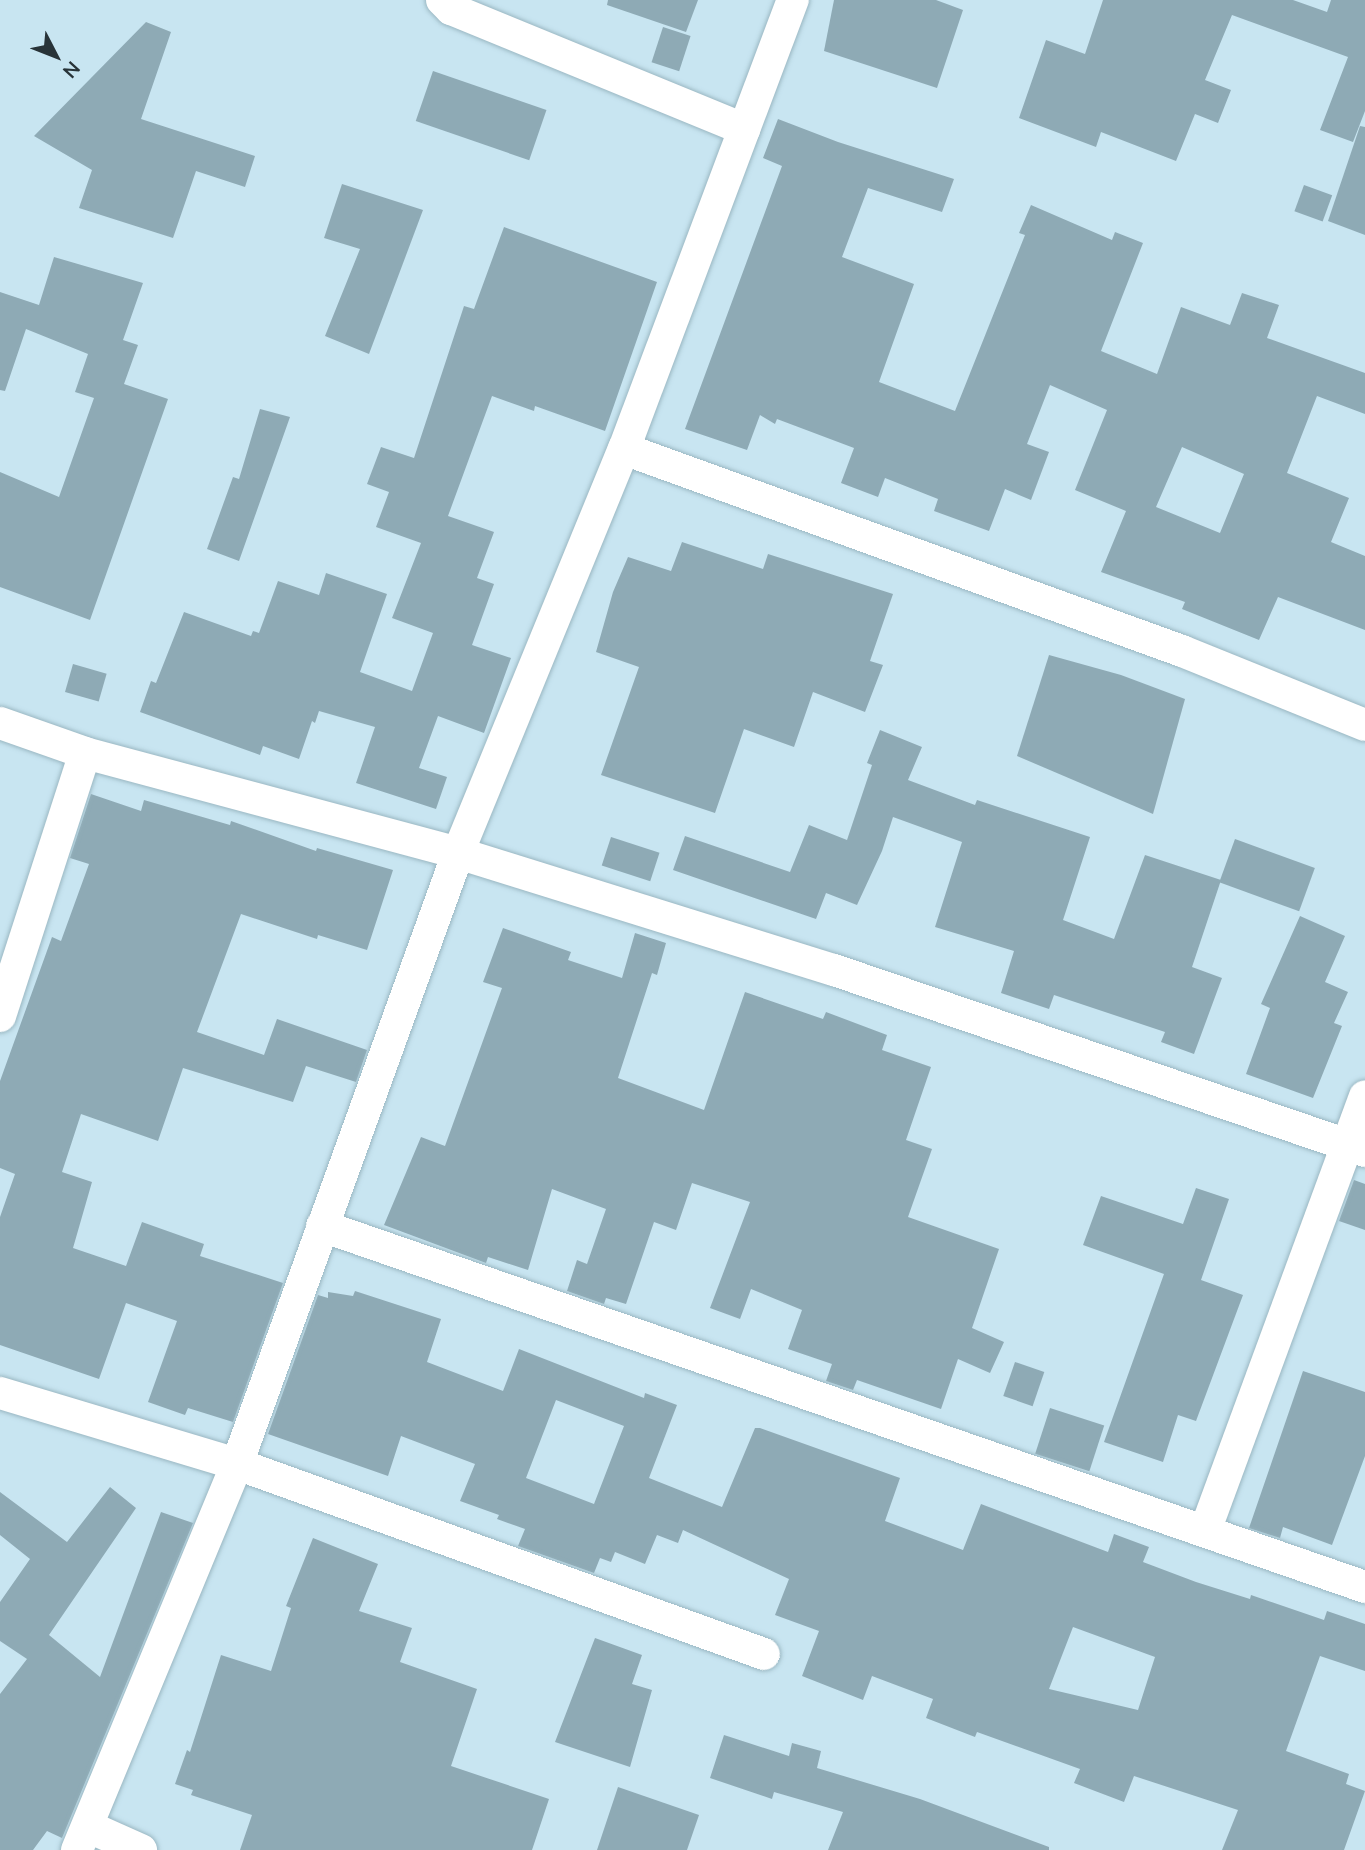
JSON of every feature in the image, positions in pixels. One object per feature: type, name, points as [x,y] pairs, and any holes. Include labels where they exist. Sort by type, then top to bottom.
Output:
[{"type":"street","points":[[442,0],[451,9],[744,129]]},
{"type":"street","points":[[141,1850],[83,1838],[237,1464],[458,853],[624,449],[793,0]]},
{"type":"street","points":[[624,449],[1182,651],[1365,724]]},
{"type":"street","points":[[0,723],[85,753],[458,853],[834,970],[1357,1148]]},
{"type":"street","points":[[0,1016],[85,753]]},
{"type":"street","points":[[1205,1531],[1357,1148],[1365,1097]]},
{"type":"street","points":[[321,1226],[1365,1587]]},
{"type":"street","points":[[0,1393],[237,1464],[764,1654]]},
{"type":"building","points":[[608,0],[698,0],[686,32],[607,5]]},
{"type":"building","points":[[834,0],[936,0],[963,10],[937,88],[824,51]]},
{"type":"building","points":[[1103,0],[1293,0],[1327,12],[1331,0],[1365,0],[1365,111],[1353,142],[1320,130],[1348,57],[1232,15],[1205,80],[1231,90],[1218,123],[1195,114],[1176,161],[1101,132],[1096,147],[1019,118],[1046,40],[1085,54]]},
{"type":"building","points":[[146,22],[171,32],[141,119],[255,156],[245,187],[196,171],[173,238],[79,208],[92,170],[34,136]]},
{"type":"building","points":[[663,27],[691,36],[679,71],[652,62]]},
{"type":"building","points":[[433,71],[546,110],[529,160],[416,121]]},
{"type":"building","points":[[778,119],[838,142],[954,179],[942,212],[868,188],[842,257],[914,284],[879,382],[955,411],[1025,235],[1019,233],[1031,205],[1112,240],[1115,232],[1143,243],[1101,351],[1157,374],[1181,307],[1230,325],[1242,293],[1279,305],[1267,338],[1365,373],[1365,414],[1317,396],[1287,473],[1349,498],[1331,542],[1365,556],[1365,630],[1278,597],[1259,640],[1182,609],[1185,602],[1101,572],[1126,511],[1075,490],[1107,410],[1050,385],[1027,444],[1049,452],[1031,500],[1005,489],[989,531],[934,511],[938,499],[885,478],[878,497],[841,483],[854,448],[777,419],[775,424],[760,415],[747,450],[685,429],[782,166],[763,158]],"holes":[[[1182,447],[1244,474],[1220,533],[1156,507]]]},
{"type":"building","points":[[1360,126],[1365,127],[1365,235],[1328,221]]},
{"type":"building","points":[[342,184],[423,210],[369,354],[325,336],[360,249],[324,238]]},
{"type":"building","points":[[1304,185],[1332,195],[1323,222],[1294,211]]},
{"type":"building","points":[[504,227],[657,282],[605,431],[535,406],[534,411],[492,396],[448,516],[494,532],[477,578],[494,584],[472,645],[511,658],[484,733],[438,716],[419,768],[447,777],[436,809],[356,783],[375,727],[319,711],[315,723],[312,721],[299,759],[263,746],[260,755],[140,712],[151,681],[156,683],[184,612],[251,636],[253,631],[259,633],[278,581],[319,595],[326,573],[387,594],[360,672],[412,691],[433,633],[392,618],[421,543],[376,527],[389,492],[367,484],[381,447],[414,458],[464,306],[474,309]]},
{"type":"building","points":[[54,257],[143,283],[123,340],[138,345],[124,384],[168,399],[90,620],[0,587],[0,472],[59,497],[94,398],[75,392],[88,354],[26,329],[5,391],[0,390],[0,292],[39,305]]},
{"type":"building","points":[[260,409],[290,417],[239,561],[207,549],[233,477],[239,479]]},
{"type":"building","points":[[682,542],[763,569],[768,554],[893,594],[870,661],[883,665],[865,712],[813,692],[794,747],[744,729],[715,813],[601,775],[639,667],[596,652],[613,592],[628,557],[671,571]]},
{"type":"building","points":[[1049,655],[1121,675],[1185,699],[1153,814],[1017,756]]},
{"type":"building","points":[[73,664],[107,674],[99,702],[65,692]]},
{"type":"building","points":[[880,730],[922,747],[908,780],[975,805],[977,800],[1090,837],[1063,920],[1114,939],[1145,855],[1221,880],[1192,967],[1222,978],[1194,1054],[1161,1042],[1165,1032],[1054,995],[1049,1009],[1001,993],[1014,951],[935,927],[962,842],[893,817],[882,851],[857,905],[826,893],[816,919],[673,870],[685,836],[790,872],[809,825],[847,840],[872,765],[867,763]]},
{"type":"building","points":[[91,794],[141,811],[144,800],[230,825],[231,821],[316,851],[317,848],[393,870],[367,950],[318,935],[317,939],[241,914],[197,1032],[264,1055],[277,1019],[367,1050],[356,1082],[306,1066],[293,1102],[183,1068],[158,1141],[81,1114],[62,1172],[92,1182],[73,1248],[126,1266],[142,1222],[204,1244],[200,1256],[283,1283],[233,1422],[188,1408],[185,1415],[148,1402],[177,1321],[126,1303],[99,1379],[0,1345],[0,1217],[15,1174],[0,1168],[0,1081],[52,937],[61,941],[89,864],[70,858]]},
{"type":"building","points":[[611,837],[660,853],[650,881],[602,866]]},
{"type":"building","points":[[1235,839],[1315,868],[1299,911],[1219,882]]},
{"type":"building","points":[[1300,916],[1345,936],[1325,982],[1348,992],[1334,1023],[1342,1026],[1313,1098],[1246,1074],[1270,1008],[1261,1004]]},
{"type":"building","points":[[503,928],[571,952],[568,960],[622,978],[635,933],[666,943],[657,975],[652,973],[618,1078],[704,1110],[745,992],[823,1019],[826,1012],[887,1035],[882,1050],[931,1067],[906,1140],[932,1149],[908,1217],[999,1249],[972,1328],[1004,1342],[990,1373],[958,1359],[941,1409],[857,1380],[853,1390],[826,1381],[832,1364],[788,1349],[802,1310],[751,1289],[740,1319],[710,1308],[750,1202],[692,1183],[676,1230],[654,1222],[626,1304],[606,1298],[604,1304],[567,1291],[577,1260],[587,1264],[606,1209],[552,1189],[528,1270],[488,1257],[486,1263],[384,1225],[421,1137],[445,1146],[502,988],[483,982]]},
{"type":"building","points":[[1354,1180],[1365,1184],[1365,1230],[1339,1221]]},
{"type":"building","points":[[1196,1188],[1229,1199],[1201,1280],[1243,1295],[1196,1421],[1178,1415],[1163,1462],[1104,1442],[1164,1274],[1083,1245],[1101,1196],[1183,1224]]},
{"type":"building","points":[[355,1291],[441,1319],[427,1362],[503,1391],[519,1349],[644,1398],[645,1393],[677,1405],[649,1478],[722,1507],[755,1428],[760,1428],[900,1478],[885,1521],[963,1550],[981,1504],[1108,1552],[1114,1534],[1149,1547],[1143,1562],[1196,1582],[1250,1599],[1251,1595],[1324,1620],[1327,1611],[1365,1624],[1365,1671],[1320,1656],[1286,1751],[1349,1774],[1346,1784],[1365,1791],[1344,1850],[1222,1850],[1238,1810],[1134,1776],[1124,1802],[1074,1783],[1080,1769],[977,1732],[975,1737],[926,1718],[933,1699],[872,1676],[863,1700],[802,1676],[819,1631],[775,1615],[789,1579],[683,1530],[678,1543],[657,1535],[645,1564],[615,1552],[611,1562],[600,1558],[594,1573],[518,1546],[525,1529],[497,1519],[499,1515],[460,1501],[475,1464],[401,1436],[388,1476],[268,1434],[318,1295],[328,1298],[328,1292],[353,1296]],"holes":[[[556,1400],[624,1426],[594,1504],[526,1478]],[[1073,1627],[1155,1657],[1138,1710],[1049,1689]]]},
{"type":"building","points":[[1015,1362],[1044,1372],[1033,1406],[1003,1396]]},
{"type":"building","points":[[1303,1371],[1365,1392],[1365,1456],[1332,1545],[1283,1527],[1280,1538],[1249,1528]]},
{"type":"building","points":[[1050,1408],[1104,1426],[1089,1471],[1035,1454]]},
{"type":"building","points":[[110,1487],[136,1508],[49,1635],[100,1677],[161,1512],[193,1523],[62,1838],[47,1831],[33,1850],[0,1850],[0,1694],[27,1659],[0,1641],[0,1602],[30,1559],[0,1535],[0,1492],[67,1542]]},
{"type":"building","points":[[313,1538],[378,1564],[359,1611],[412,1628],[400,1662],[477,1689],[451,1766],[549,1799],[532,1850],[240,1850],[252,1815],[191,1795],[193,1790],[175,1784],[187,1750],[190,1752],[221,1655],[271,1671],[291,1608],[286,1606]]},
{"type":"building","points":[[595,1638],[642,1655],[632,1684],[652,1690],[630,1767],[555,1742]]},
{"type":"building","points":[[724,1735],[789,1756],[792,1743],[821,1751],[817,1768],[920,1799],[1049,1847],[1049,1850],[828,1850],[843,1812],[774,1792],[772,1799],[710,1778]]},
{"type":"building","points":[[618,1787],[699,1815],[687,1850],[597,1850]]}]
